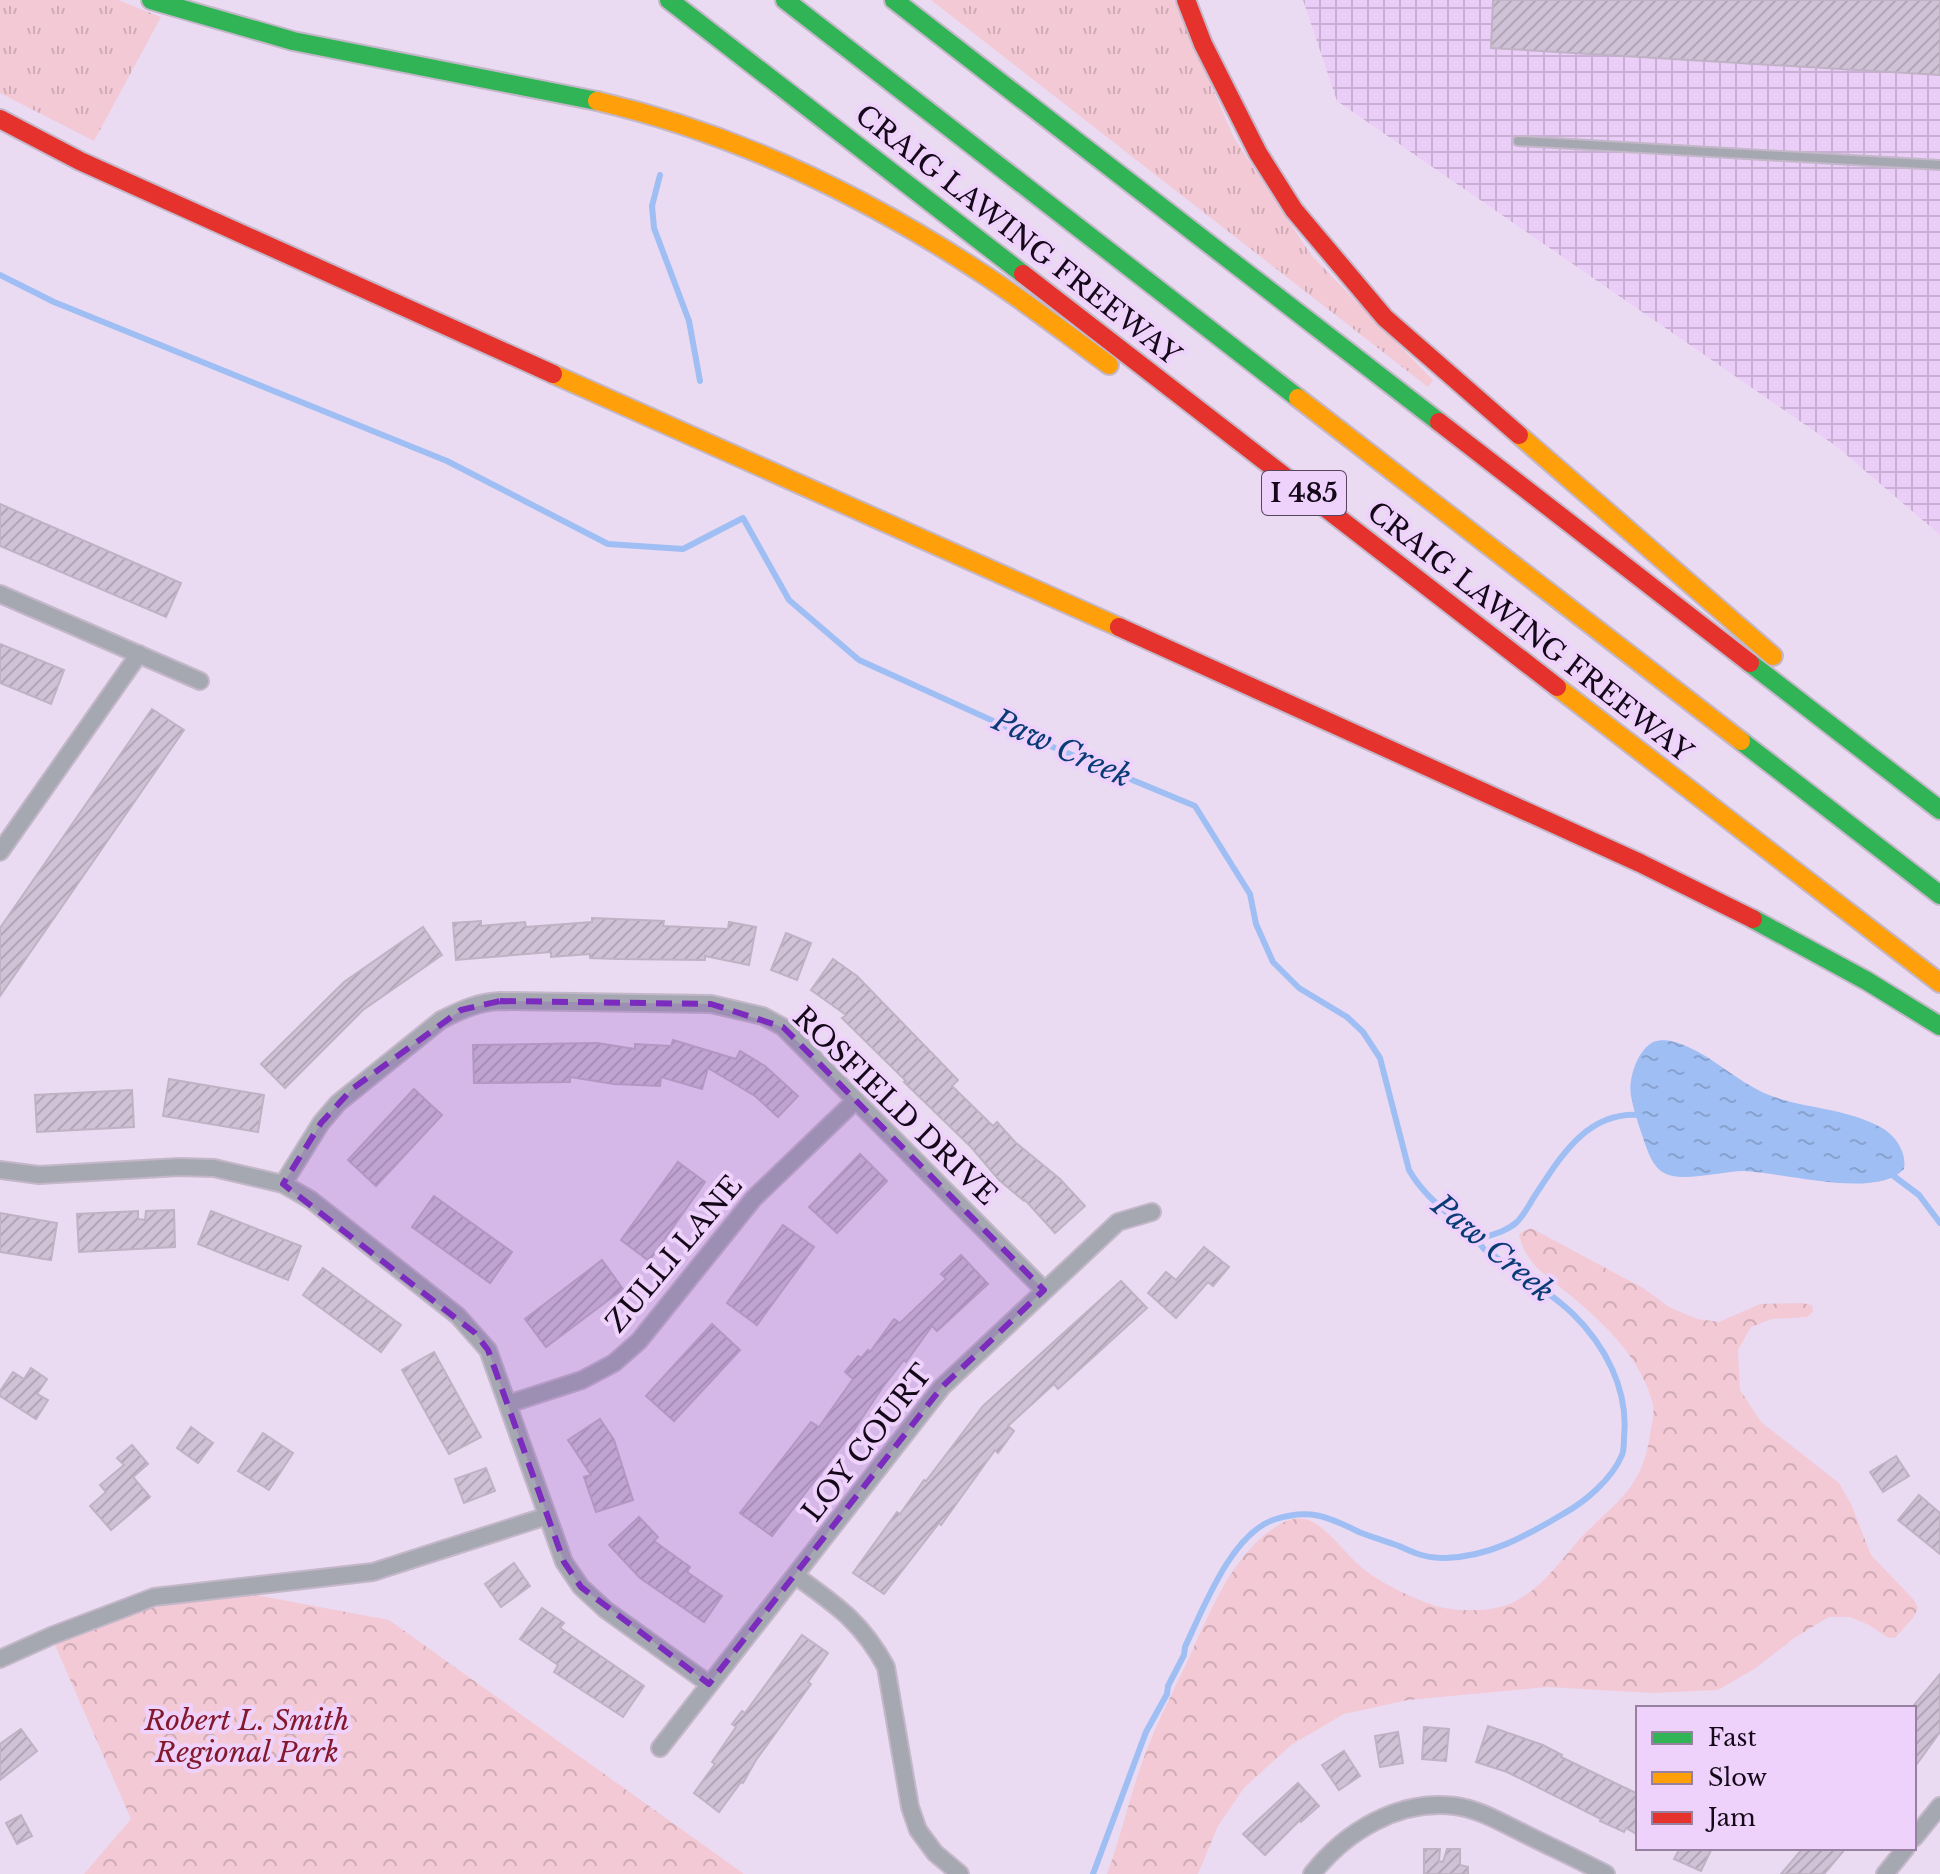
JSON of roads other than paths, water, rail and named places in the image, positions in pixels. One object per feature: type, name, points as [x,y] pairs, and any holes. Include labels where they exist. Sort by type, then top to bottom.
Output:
[{"type":"highway","points":[[151,0],[202,17],[311,44],[552,92],[634,113],[696,130],[831,185],[983,273],[1072,339],[1382,554]]},
{"type":"highway","name":"CRAIG LAWING FREEWAY","points":[[669,0],[1940,983]]},
{"type":"highway","name":"CRAIG LAWING FREEWAY","points":[[785,0],[1940,895]]},
{"type":"highway","points":[[894,0],[1940,810]]},
{"type":"highway","points":[[1186,0],[1216,71],[1258,153],[1294,210],[1385,318],[1805,684],[1891,772]]},
{"type":"highway","points":[[0,119],[80,161],[424,318],[721,447],[1640,863],[1854,972],[1940,1026]]},
{"type":"highway","points":[[0,133],[80,161]]},
{"type":"street","points":[[0,594],[200,681]]},
{"type":"street","points":[[0,852],[139,654]]},
{"type":"street","name":"ROSFIELD DRIVE","points":[[283,1184],[321,1123],[352,1089],[441,1020],[481,1002],[711,1004],[763,1016],[783,1027],[1044,1290]]},
{"type":"street","name":"ZULLI LANE","points":[[508,1404],[582,1380],[614,1363],[639,1341],[754,1198],[856,1100]]},
{"type":"street","points":[[0,1170],[39,1175],[214,1168],[283,1184],[301,1193],[458,1316],[475,1333],[488,1350],[564,1562],[581,1587],[606,1610],[709,1684]]},
{"type":"street","name":"LOY COURT","points":[[660,1748],[942,1387],[1118,1222],[1152,1212]]},
{"type":"street","points":[[0,1659],[154,1597],[373,1572],[547,1516]]},
{"type":"street","points":[[796,1576],[860,1626],[886,1667],[908,1796],[918,1830],[935,1853],[960,1874]]},
{"type":"street","points":[[1312,1874],[1348,1838],[1379,1818],[1413,1807],[1455,1806],[1482,1813],[1606,1874]]},
{"type":"street","points":[[1916,1836],[1940,1806]]},
{"type":"street","points":[[1885,1874],[1904,1850]]},
{"type":"lane","points":[[1518,141],[1940,165]]},
{"type":"water","points":[[1662,1040],[1697,1051],[1769,1095],[1855,1116],[1882,1128],[1899,1146],[1904,1157],[1904,1169],[1891,1178],[1851,1184],[1743,1171],[1691,1177],[1664,1173],[1652,1161],[1647,1149],[1630,1089],[1635,1066],[1647,1046]]},
{"type":"waterway","name":"Paw Creek","points":[[660,175],[652,206],[654,228],[689,321],[700,381]]},
{"type":"waterway","name":"Paw Creek","points":[[0,275],[54,302],[447,461],[608,544],[683,549],[743,518],[789,600],[859,660],[1024,735],[1195,806],[1250,894],[1256,924],[1273,962],[1299,988],[1347,1017],[1363,1032],[1380,1058],[1409,1170],[1417,1182],[1484,1249],[1562,1304],[1595,1339],[1612,1369],[1623,1402],[1623,1453],[1612,1473],[1597,1489],[1549,1522],[1492,1549],[1445,1558],[1421,1555],[1327,1518],[1308,1514],[1273,1520],[1244,1541],[1210,1594],[1167,1694],[1146,1732],[1093,1874]]},
{"type":"waterway","points":[[1477,1240],[1503,1231],[1517,1222],[1565,1153],[1590,1129],[1621,1116],[1640,1115]]},
{"type":"waterway","points":[[1891,1174],[1919,1195],[1940,1223]]},
{"type":"park label","name":"Robert L. Smith Regional Park","points":[[247,1736]]}]
